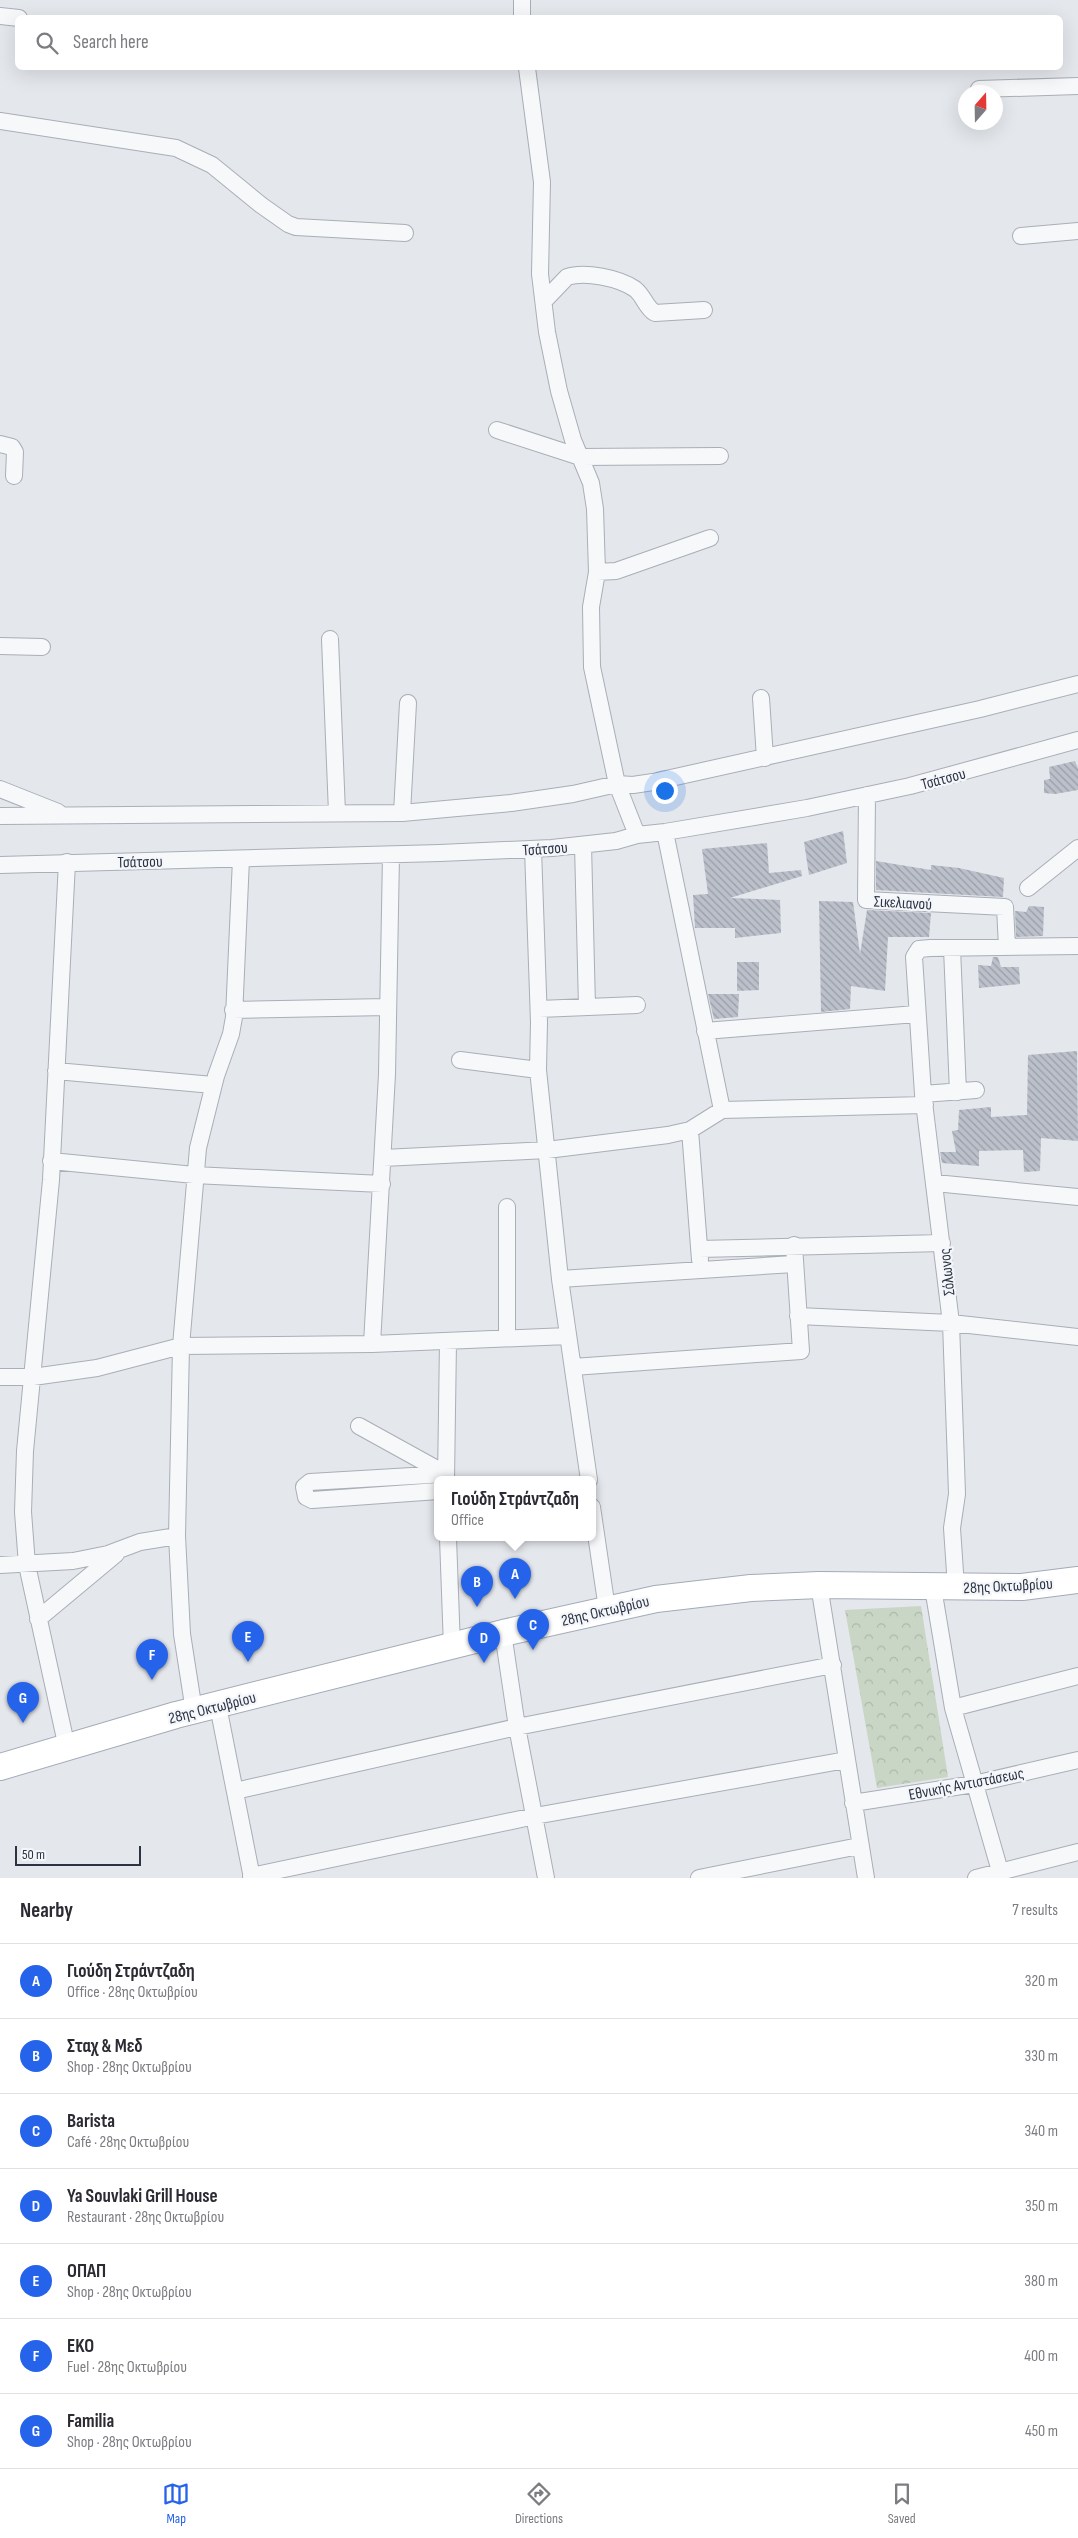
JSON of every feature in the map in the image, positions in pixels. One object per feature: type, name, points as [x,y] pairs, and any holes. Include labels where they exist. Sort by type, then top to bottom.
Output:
[{"type":"main road","name":"28ης Οκτωβρίου","points":[[0,1767],[206,1709],[503,1634],[656,1599],[732,1590],[818,1585],[944,1588],[1022,1587],[1078,1580]]},
{"type":"street","points":[[522,0],[522,15]]},
{"type":"street","points":[[0,16],[15,18]]},
{"type":"street","points":[[527,70],[542,182],[540,274],[550,355],[580,457],[591,483],[595,510],[596,572],[591,607],[592,667],[617,784],[637,835]]},
{"type":"street","points":[[1003,88],[1078,86]]},
{"type":"street","points":[[0,121],[176,148],[212,165],[261,205],[288,224],[296,227],[405,233]]},
{"type":"street","points":[[1021,236],[1078,231]]},
{"type":"street","points":[[544,301],[567,277],[584,275],[606,278],[635,289],[645,300],[649,310],[655,312],[704,310]]},
{"type":"street","points":[[497,430],[580,457],[720,456]]},
{"type":"street","points":[[0,444],[12,447],[15,452],[14,476]]},
{"type":"street","points":[[596,572],[616,571],[710,538]]},
{"type":"street","points":[[330,639],[338,813]]},
{"type":"street","points":[[0,646],[42,647]]},
{"type":"street","points":[[0,816],[402,813],[511,803],[572,794],[617,784],[633,785],[652,782],[971,711],[1078,684]]},
{"type":"street","points":[[761,698],[764,758]]},
{"type":"street","points":[[402,813],[408,703]]},
{"type":"street","name":"Τσάτσου","points":[[0,865],[391,855],[533,849],[616,842],[637,835],[665,832],[910,786],[1078,740]]},
{"type":"street","points":[[0,790],[67,816]]},
{"type":"street","name":"Σικελιανού","points":[[867,795],[866,900],[1005,907],[1007,947]]},
{"type":"street","points":[[665,832],[722,1110]]},
{"type":"street","points":[[583,845],[587,1007]]},
{"type":"street","points":[[1028,888],[1078,848]]},
{"type":"street","points":[[533,849],[539,1010],[538,1070],[560,1279],[588,1476]]},
{"type":"street","points":[[372,1344],[382,1184],[391,855]]},
{"type":"street","points":[[241,859],[231,1034],[213,1085],[198,1148],[194,1175],[181,1346],[178,1536],[182,1634],[235,1791],[252,1877],[535,1816],[846,1760]]},
{"type":"street","points":[[67,862],[52,1161],[34,1377],[25,1451],[22,1512],[27,1565],[67,1748]]},
{"type":"street","points":[[958,1092],[952,948],[1078,946]]},
{"type":"street","name":"Σόλωνος","points":[[952,948],[919,949],[914,958],[916,1014],[924,1099],[951,1323],[956,1494],[944,1588],[953,1708],[1001,1876]]},
{"type":"street","points":[[539,1010],[637,1005]]},
{"type":"street","points":[[233,1010],[387,1007]]},
{"type":"street","points":[[705,1031],[916,1014]]},
{"type":"street","points":[[460,1060],[538,1070]]},
{"type":"street","points":[[56,1070],[213,1085]]},
{"type":"street","points":[[383,1158],[547,1150],[690,1130],[722,1110],[924,1099],[976,1090]]},
{"type":"street","points":[[690,1130],[700,1271]]},
{"type":"street","points":[[52,1161],[194,1175],[382,1184]]},
{"type":"street","points":[[935,1183],[1078,1197]]},
{"type":"street","points":[[507,1206],[507,1338]]},
{"type":"street","points":[[699,1249],[794,1245],[942,1243]]},
{"type":"street","points":[[572,1367],[801,1350],[794,1245]]},
{"type":"street","points":[[560,1279],[794,1264]]},
{"type":"street","points":[[798,1316],[951,1323],[1078,1337]]},
{"type":"street","points":[[0,1377],[34,1377],[97,1368],[181,1346],[372,1344],[568,1336]]},
{"type":"street","points":[[446,1476],[448,1341]]},
{"type":"street","points":[[359,1426],[444,1476]]},
{"type":"street","points":[[434,1477],[310,1482],[304,1487],[306,1497],[312,1500],[434,1491]]},
{"type":"street","points":[[596,1534],[607,1610]]},
{"type":"street","points":[[0,1565],[73,1561],[108,1554],[140,1542],[178,1536]]},
{"type":"street","points":[[448,1541],[452,1647]]},
{"type":"street","points":[[38,1618],[123,1548]]},
{"type":"street","points":[[818,1585],[859,1846],[866,1878]]},
{"type":"street","points":[[503,1634],[517,1727],[546,1878]]},
{"type":"street","points":[[235,1791],[517,1727],[832,1665]]},
{"type":"street","points":[[953,1708],[1078,1676]]},
{"type":"street","name":"Εθνικής Αντιστάσεως","points":[[853,1803],[974,1784],[1078,1760]]},
{"type":"street","points":[[698,1878],[859,1846]]},
{"type":"street","points":[[976,1878],[1001,1876],[1078,1852]]},
{"type":"green space","points":[[921,1606],[948,1777],[877,1788],[845,1610]]},
{"type":"building","points":[[1075,761],[1078,768],[1078,790],[1055,794],[1044,793],[1044,780],[1050,779],[1049,767]]},
{"type":"building","points":[[843,831],[847,863],[809,875],[804,842]]},
{"type":"building","points":[[767,843],[769,873],[801,870],[802,876],[730,898],[780,900],[781,933],[735,938],[735,928],[695,928],[693,895],[708,894],[702,849]]},
{"type":"building","points":[[876,861],[931,870],[931,865],[959,868],[1004,878],[1003,897],[876,890]]},
{"type":"building","points":[[819,901],[853,902],[860,954],[867,910],[931,913],[929,937],[888,937],[885,991],[851,986],[850,1009],[821,1012]]},
{"type":"building","points":[[1029,906],[1044,907],[1043,936],[1016,937],[1015,911],[1026,912]]},
{"type":"building","points":[[993,957],[998,957],[1001,967],[1019,967],[1020,984],[979,988],[978,965],[991,966]]},
{"type":"building","points":[[737,962],[759,962],[759,990],[737,991]]},
{"type":"building","points":[[708,994],[739,994],[738,1017],[714,1019]]},
{"type":"building","points":[[1077,1051],[1078,1141],[1041,1138],[1040,1171],[1024,1172],[1023,1150],[979,1151],[979,1166],[942,1163],[940,1152],[956,1152],[952,1131],[958,1130],[959,1110],[991,1107],[991,1117],[1027,1115],[1028,1055]]},
{"type":"place","name":"Γιούδη Στράντζαδη","points":[[515,1599]]},
{"type":"place","name":"Σταχ & Μεδ","points":[[477,1607]]},
{"type":"place","name":"Barista","points":[[533,1650]]},
{"type":"place","name":"ΟΠΑΠ","points":[[248,1662]]},
{"type":"place","name":"Ya Souvlaki Grill House","points":[[484,1663]]},
{"type":"place","name":"EKO","points":[[152,1680]]},
{"type":"place","name":"Familia","points":[[23,1723]]}]
